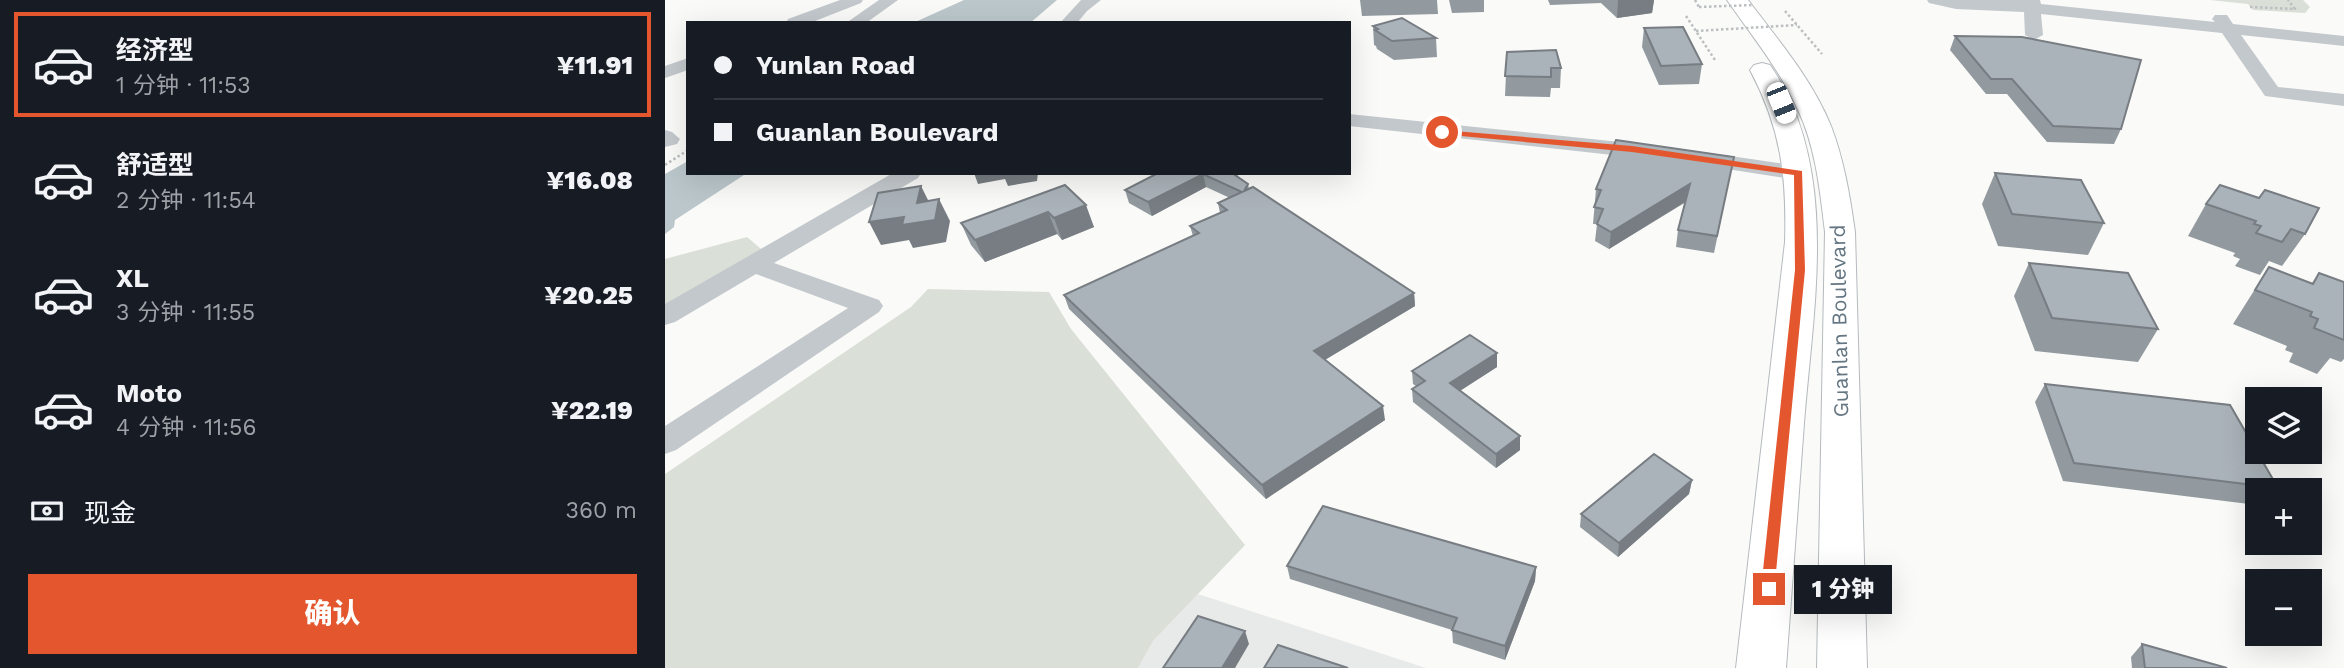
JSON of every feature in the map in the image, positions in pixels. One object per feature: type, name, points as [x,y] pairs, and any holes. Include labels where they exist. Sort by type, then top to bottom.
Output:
[{"type":"main road","name":"Guanlan Boulevard","points":[[1746,3],[1813,113],[1834,187],[1840,232],[1842,668]]},
{"type":"main road","name":"Guanlan Boulevard","points":[[1701,8],[1753,55],[1781,103],[1790,127],[1798,173],[1800,270],[1761,668]]},
{"type":"street","points":[[799,21],[855,0]]},
{"type":"street","points":[[816,21],[869,0]]},
{"type":"street","points":[[856,21],[890,0]]},
{"type":"street","points":[[1070,21],[1081,7],[1093,0]]},
{"type":"street","points":[[1935,0],[1956,4],[2031,4],[2223,22],[2344,28]]},
{"type":"street","points":[[2068,0],[2344,41]]},
{"type":"street","points":[[2031,4],[2034,35]]},
{"type":"street","points":[[2223,22],[2272,92],[2344,100]]},
{"type":"street","points":[[665,65],[686,59]]},
{"type":"street","points":[[665,72],[686,65]]},
{"type":"street","points":[[1351,120],[1442,132],[1632,149],[1798,173]]},
{"type":"street","points":[[665,316],[907,175]]},
{"type":"street","points":[[665,442],[869,306],[759,263]]},
{"type":"path","points":[[1695,0],[1699,7],[1746,3]]},
{"type":"path","points":[[2250,7],[2295,9],[2288,0]]},
{"type":"path","points":[[1701,8],[1696,31],[1715,60]]},
{"type":"path","points":[[1785,12],[1822,54]]},
{"type":"path","points":[[1696,31],[1797,25]]},
{"type":"path","points":[[665,165],[686,151]]},
{"type":"shaded area","points":[[964,0],[1057,0],[1032,21],[917,21]]},
{"type":"shaded area","points":[[2210,0],[2303,0],[2310,7],[2305,13],[2253,10],[2248,4]]},
{"type":"shaded area","points":[[686,162],[686,175],[744,175],[675,220],[674,227],[665,234],[665,174]]},
{"type":"shaded area","points":[[747,237],[761,249],[665,305],[665,259]]},
{"type":"shaded area","points":[[928,289],[1049,292],[1071,329],[1245,545],[1153,641],[1138,668],[665,668],[665,474],[911,307]]},
{"type":"shaded area","points":[[1198,594],[1426,668],[1138,668],[1153,641]]},
{"type":"building","points":[[1402,18],[1436,38],[1392,41],[1373,26]]},
{"type":"building","points":[[1683,27],[1702,64],[1661,66],[1644,28]]},
{"type":"building","points":[[1955,36],[2022,37],[2141,60],[2121,129],[2053,126],[2012,79],[1991,79]]},
{"type":"building","points":[[1556,50],[1561,68],[1551,68],[1551,77],[1505,76],[1507,52]]},
{"type":"building","points":[[1616,140],[1734,157],[1717,236],[1678,230],[1690,184],[1611,232],[1597,224],[1603,209],[1594,207],[1601,190],[1596,189]]},
{"type":"building","points":[[1995,173],[2081,180],[2104,223],[2012,214]]},
{"type":"building","points":[[1154,175],[1201,175],[1148,202],[1125,190]]},
{"type":"building","points":[[1205,175],[1235,175],[1248,184],[1244,191],[1253,187],[1414,293],[1314,351],[1383,406],[1262,485],[1064,295],[1199,233],[1190,226],[1227,210],[1218,203],[1242,192]]},
{"type":"building","points":[[1065,185],[1086,205],[1054,218],[1048,212],[975,240],[961,223]]},
{"type":"building","points":[[2220,185],[2259,198],[2265,190],[2319,208],[2305,234],[2291,229],[2282,242],[2256,233],[2261,226],[2254,224],[2256,221],[2206,204]]},
{"type":"building","points":[[921,186],[917,203],[939,199],[935,220],[902,225],[904,217],[869,222],[878,193]]},
{"type":"building","points":[[2029,263],[2128,273],[2158,329],[2052,318]]},
{"type":"building","points":[[2269,267],[2313,284],[2319,273],[2344,282],[2344,340],[2314,328],[2318,319],[2310,316],[2312,312],[2255,290]]},
{"type":"building","points":[[1470,335],[1497,353],[1450,383],[1520,436],[1496,454],[1412,389],[1425,381],[1412,371]]},
{"type":"building","points":[[2045,384],[2230,405],[2245,431],[2245,464],[2264,464],[2272,478],[2245,478],[2245,484],[2074,463]]},
{"type":"building","points":[[1654,454],[1692,480],[1619,543],[1581,514]]},
{"type":"building","points":[[1323,506],[1536,567],[1505,646],[1452,630],[1457,618],[1287,566]]},
{"type":"building","points":[[1198,616],[1245,631],[1222,668],[1163,668]]},
{"type":"building","points":[[2142,644],[2227,668],[2145,668]]},
{"type":"building","points":[[1278,645],[1348,668],[1264,668]]},
{"type":"route","points":[[1442,132],[1632,149],[1798,173],[1800,270],[1769,589]]}]
